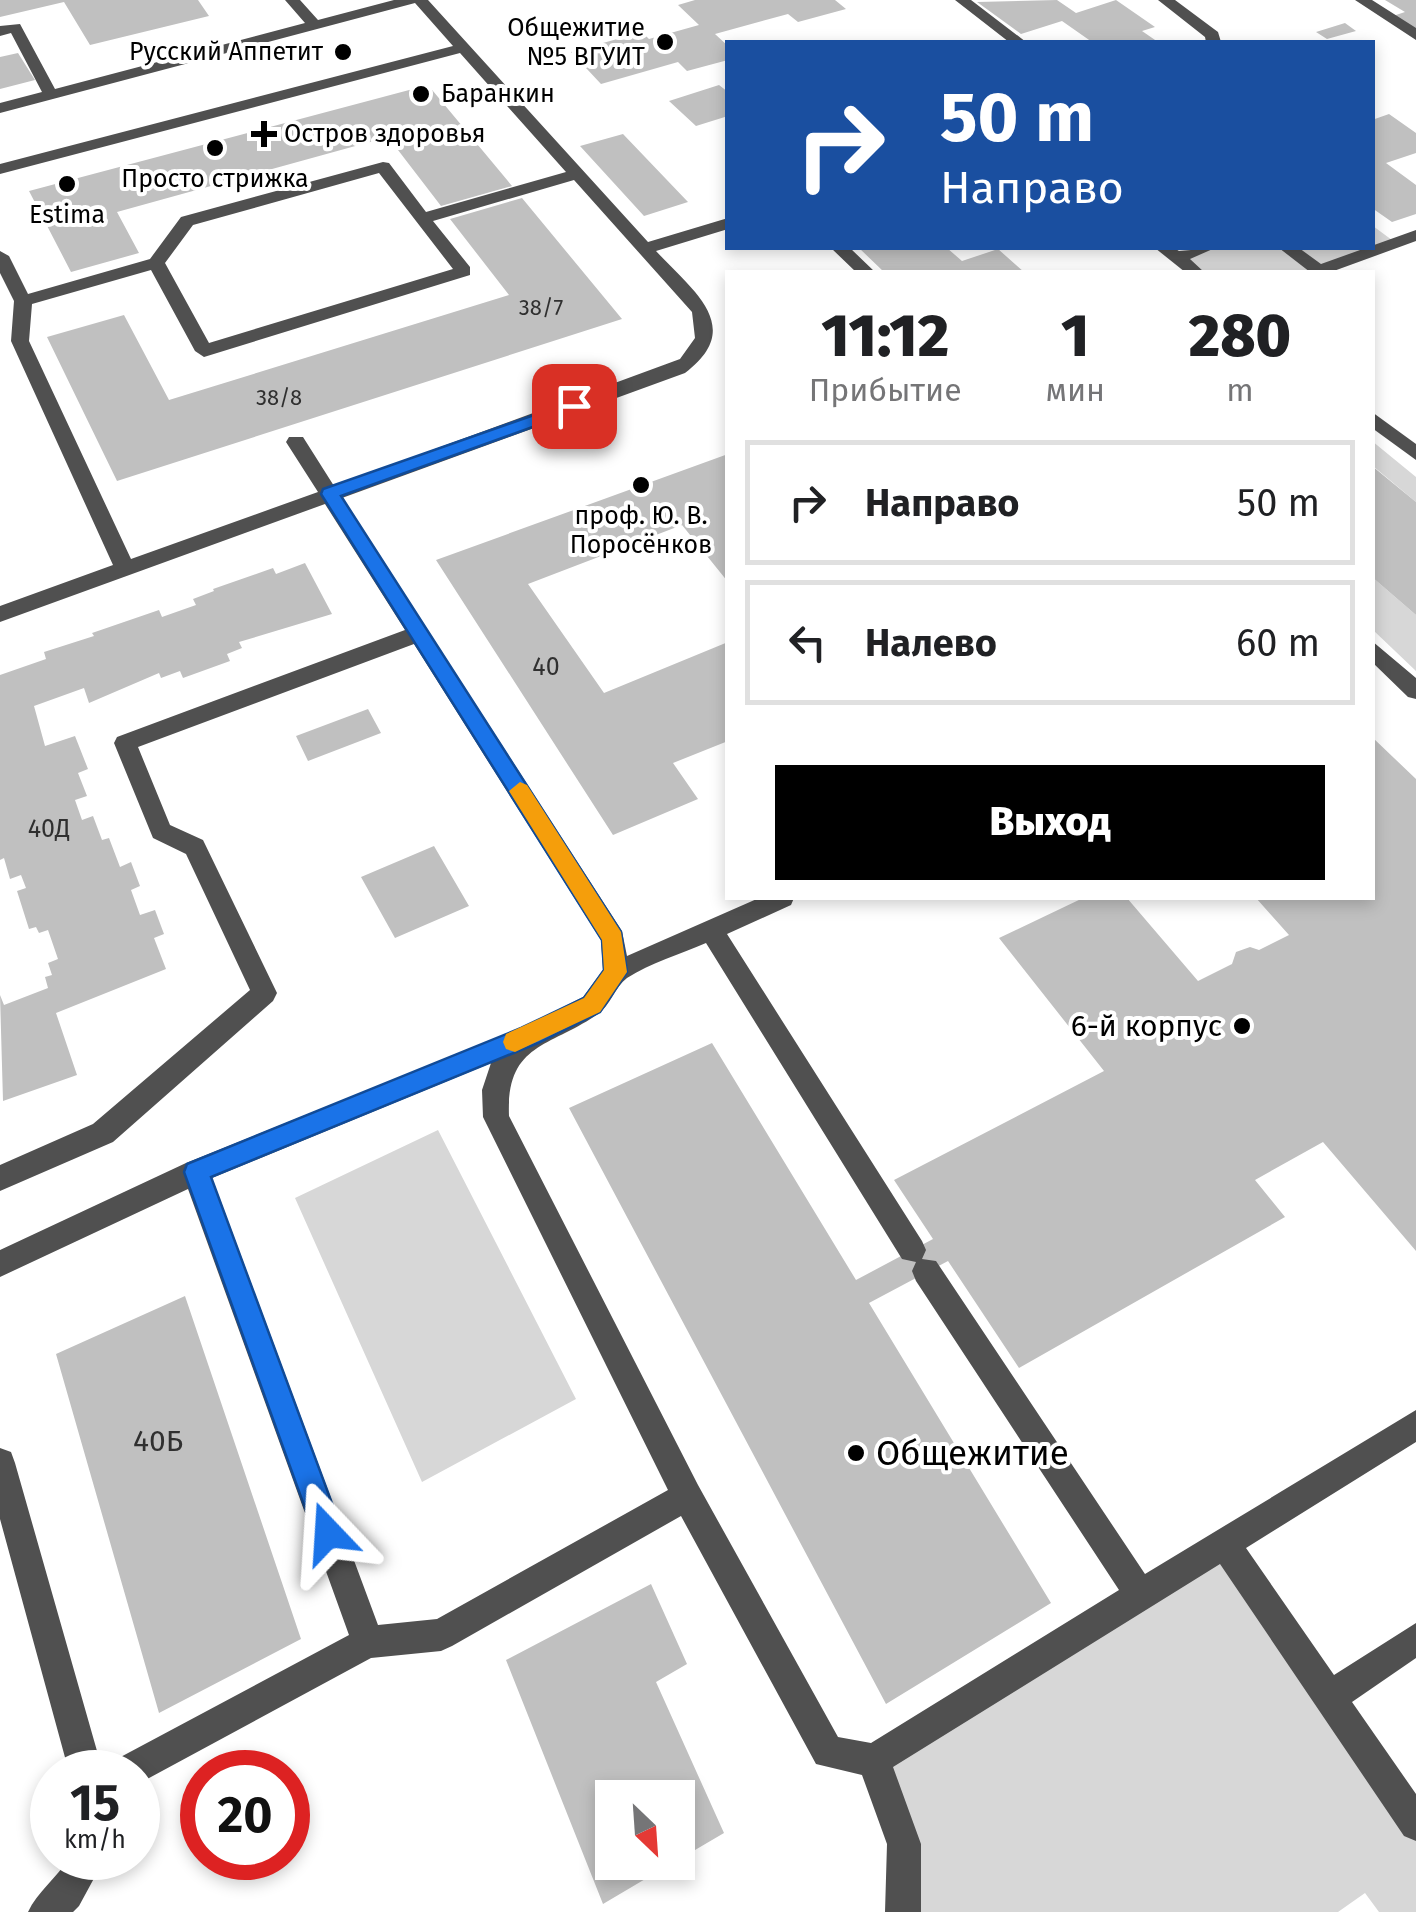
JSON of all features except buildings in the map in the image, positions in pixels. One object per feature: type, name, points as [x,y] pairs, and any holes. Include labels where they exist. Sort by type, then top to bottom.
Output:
[{"type":"street","points":[[292,0],[316,25]]},
{"type":"street","points":[[0,108],[408,0]]},
{"type":"street","points":[[0,614],[678,369],[696,356],[706,342],[700,311],[420,0]]},
{"type":"street","points":[[962,0],[1015,40]]},
{"type":"street","points":[[1165,0],[1213,36],[1213,40]]},
{"type":"street","points":[[1362,0],[1416,35]]},
{"type":"street","points":[[0,31],[16,28],[51,95]]},
{"type":"street","points":[[0,169],[463,48]]},
{"type":"street","points":[[23,301],[156,264],[187,221],[382,167],[464,272],[204,351],[156,264]]},
{"type":"street","points":[[422,219],[576,174]]},
{"type":"street","points":[[645,249],[725,224]]},
{"type":"street","points":[[1375,228],[1396,243]]},
{"type":"street","points":[[1325,270],[1416,235]]},
{"type":"street","points":[[842,250],[864,270]]},
{"type":"street","points":[[1291,250],[1317,270]]},
{"type":"street","points":[[1171,253],[1192,270]]},
{"type":"street","points":[[0,256],[23,301],[20,341],[126,568]]},
{"type":"street","points":[[1375,420],[1416,454]]},
{"type":"street","points":[[296,442],[613,938],[616,972]]},
{"type":"street","points":[[0,1178],[103,1133],[264,993],[195,847],[161,832],[124,743],[420,633]]},
{"type":"street","points":[[1375,652],[1416,691]]},
{"type":"street","points":[[0,1264],[196,1172],[530,1036],[592,1005],[616,972],[778,900]]},
{"type":"street","points":[[712,930],[919,1261],[1141,1596]]},
{"type":"street","points":[[530,1036],[504,1062],[495,1090],[496,1116],[687,1496],[828,1752],[874,1760],[1416,1425]]},
{"type":"street","points":[[196,1172],[368,1642]]},
{"type":"street","points":[[0,1463],[80,1750]]},
{"type":"street","points":[[160,1754],[368,1642],[442,1635],[687,1496]]},
{"type":"street","points":[[1224,1545],[1416,1824]]},
{"type":"street","points":[[1329,1698],[1416,1639]]},
{"type":"street","points":[[874,1760],[904,1844],[903,1912]]},
{"type":"street","points":[[46,1912],[67,1894],[75,1880]]},
{"type":"shaded area","points":[[1375,227],[1396,243],[1326,270],[1192,270],[1177,258],[1200,250],[1375,250]]},
{"type":"shaded area","points":[[1375,443],[1416,477],[1416,502],[1375,468]]},
{"type":"shaded area","points":[[1375,580],[1416,615],[1416,671],[1375,632]]},
{"type":"shaded area","points":[[438,1130],[576,1399],[422,1482],[295,1198]]},
{"type":"shaded area","points":[[1225,1545],[1416,1824],[1416,1912],[1379,1912],[1365,1893],[1338,1912],[903,1912],[874,1760]]},
{"type":"slow traffic","points":[[515,1042],[592,1005],[616,972],[613,938],[520,791]]},
{"type":"place","name":"Общежитие №5 ВГУИТ","points":[[665,42]]},
{"type":"place","name":"Русский Аппетит","points":[[343,52]]},
{"type":"place","name":"Баранкин","points":[[421,94]]},
{"type":"place","name":"Остров здоровья","points":[[264,134]]},
{"type":"place","name":"Просто стрижка","points":[[215,148]]},
{"type":"place","name":"Estima","points":[[67,184]]},
{"type":"place","name":"проф. Ю. В. Поросёнков","points":[[641,485]]},
{"type":"place","name":"6-й корпус","points":[[1242,1026]]},
{"type":"place","name":"Общежитие","points":[[856,1453]]},
{"type":"route","points":[[328,1533],[196,1172],[530,1036],[592,1005],[616,972],[613,938],[330,494],[574,406]]}]
